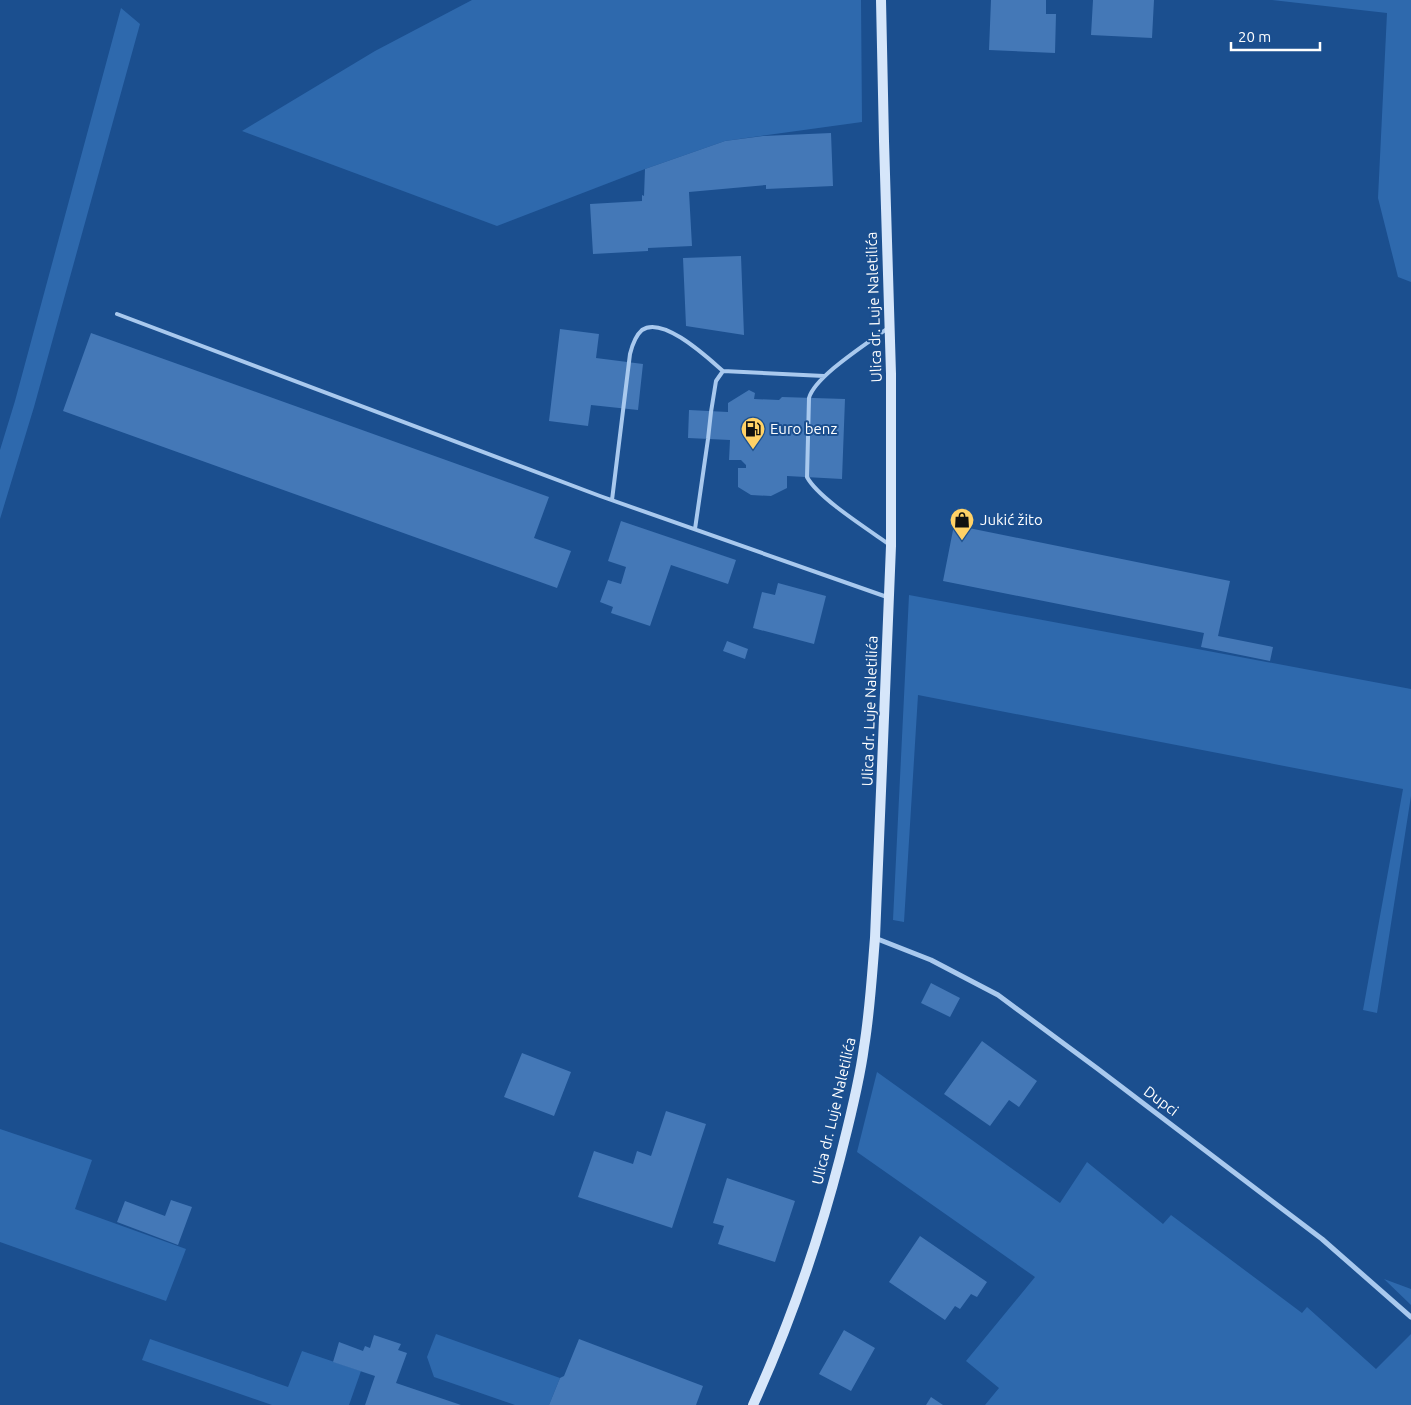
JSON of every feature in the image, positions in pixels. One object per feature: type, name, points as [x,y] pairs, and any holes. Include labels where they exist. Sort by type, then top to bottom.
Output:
[{"type":"street","name":"Ulica dr. Luje Naletilića","points":[[753,1405],[787,1323],[825,1211],[848,1125],[864,1048],[871,993],[875,938],[891,546],[892,444],[882,0]]},
{"type":"street","name":"Dupci","points":[[875,938],[932,960],[998,995],[1322,1239],[1411,1317]]},
{"type":"lane","points":[[117,314],[612,500],[890,598]]},
{"type":"lane","points":[[612,500],[630,354],[633,344],[644,329],[650,327],[671,332],[690,343],[723,372],[824,376]]},
{"type":"lane","points":[[889,327],[824,376],[811,393],[809,398],[807,478],[822,495],[891,546]]},
{"type":"lane","points":[[695,530],[716,381],[723,372]]},
{"type":"shaded area","points":[[472,0],[861,0],[862,122],[725,141],[645,169],[497,226],[242,131],[375,51]]},
{"type":"shaded area","points":[[1272,0],[1411,0],[1411,282],[1398,277],[1378,198],[1387,13]]},
{"type":"shaded area","points":[[121,8],[140,24],[34,407],[0,519],[0,450],[15,401]]},
{"type":"shaded area","points":[[909,595],[1411,689],[1411,796],[1377,1013],[1363,1010],[1403,789],[918,695],[904,922],[893,920]]},
{"type":"shaded area","points":[[877,1072],[1060,1203],[1087,1162],[1163,1224],[1171,1215],[1302,1313],[1307,1307],[1376,1369],[1411,1334],[1411,1405],[985,1405],[999,1388],[966,1361],[1035,1277],[857,1152]]},
{"type":"shaded area","points":[[0,1129],[92,1160],[75,1209],[186,1249],[166,1301],[0,1242]]},
{"type":"shaded area","points":[[1384,1279],[1411,1289],[1411,1305]]},
{"type":"shaded area","points":[[436,1334],[560,1378],[549,1405],[515,1405],[434,1377],[427,1357]]},
{"type":"shaded area","points":[[150,1339],[288,1387],[302,1351],[361,1371],[349,1405],[272,1405],[142,1360]]},
{"type":"building","points":[[991,0],[1046,0],[1046,14],[1056,14],[1055,53],[989,50]]},
{"type":"building","points":[[1093,0],[1154,0],[1152,38],[1091,35]]},
{"type":"building","points":[[831,133],[833,186],[766,189],[766,185],[689,192],[692,246],[648,248],[648,251],[593,254],[590,204],[642,201],[642,195],[644,196],[645,169],[725,141],[763,136]]},
{"type":"building","points":[[741,256],[744,335],[686,326],[683,258]]},
{"type":"building","points":[[560,329],[599,334],[596,358],[643,364],[638,410],[591,405],[588,426],[549,421]]},
{"type":"building","points":[[91,333],[549,497],[534,538],[571,551],[557,588],[63,411]]},
{"type":"building","points":[[749,390],[755,393],[754,399],[779,400],[782,397],[845,399],[842,479],[787,476],[787,488],[771,496],[751,495],[738,487],[738,468],[746,468],[746,465],[741,460],[729,460],[730,440],[688,438],[689,410],[728,412],[728,403]]},
{"type":"building","points":[[621,521],[736,560],[728,584],[671,565],[650,626],[611,613],[613,607],[600,602],[608,580],[621,584],[626,567],[608,561]]},
{"type":"building","points":[[954,525],[1230,581],[1218,636],[1273,647],[1270,661],[1201,647],[1204,633],[943,581]]},
{"type":"building","points":[[778,583],[826,596],[814,644],[753,628],[762,592],[775,595]]},
{"type":"building","points":[[727,641],[748,649],[745,659],[723,651]]},
{"type":"building","points":[[931,983],[960,998],[950,1017],[921,1003]]},
{"type":"building","points":[[982,1041],[1037,1081],[1019,1107],[1009,1100],[990,1126],[944,1094]]},
{"type":"building","points":[[522,1053],[571,1072],[554,1116],[504,1097]]},
{"type":"building","points":[[666,1111],[706,1124],[672,1228],[578,1197],[594,1151],[633,1164],[637,1151],[651,1156]]},
{"type":"building","points":[[727,1178],[795,1201],[775,1262],[718,1244],[724,1226],[713,1223]]},
{"type":"building","points":[[171,1200],[192,1207],[178,1245],[117,1222],[125,1201],[165,1216]]},
{"type":"building","points":[[920,1236],[987,1282],[977,1297],[971,1294],[960,1309],[955,1306],[945,1320],[889,1282]]},
{"type":"building","points":[[844,1330],[875,1348],[851,1391],[819,1374]]},
{"type":"building","points":[[374,1335],[401,1344],[398,1350],[407,1353],[396,1383],[461,1405],[365,1405],[375,1376],[333,1362],[339,1342],[363,1351],[365,1346],[370,1348]]},
{"type":"building","points":[[579,1339],[703,1386],[696,1405],[549,1405],[560,1378],[564,1376]]},
{"type":"building","points":[[931,1397],[943,1405],[926,1405]]},
{"type":"place","name":"Euro benz","points":[[753,450]]},
{"type":"place","name":"Jukić žito","points":[[962,541]]}]
